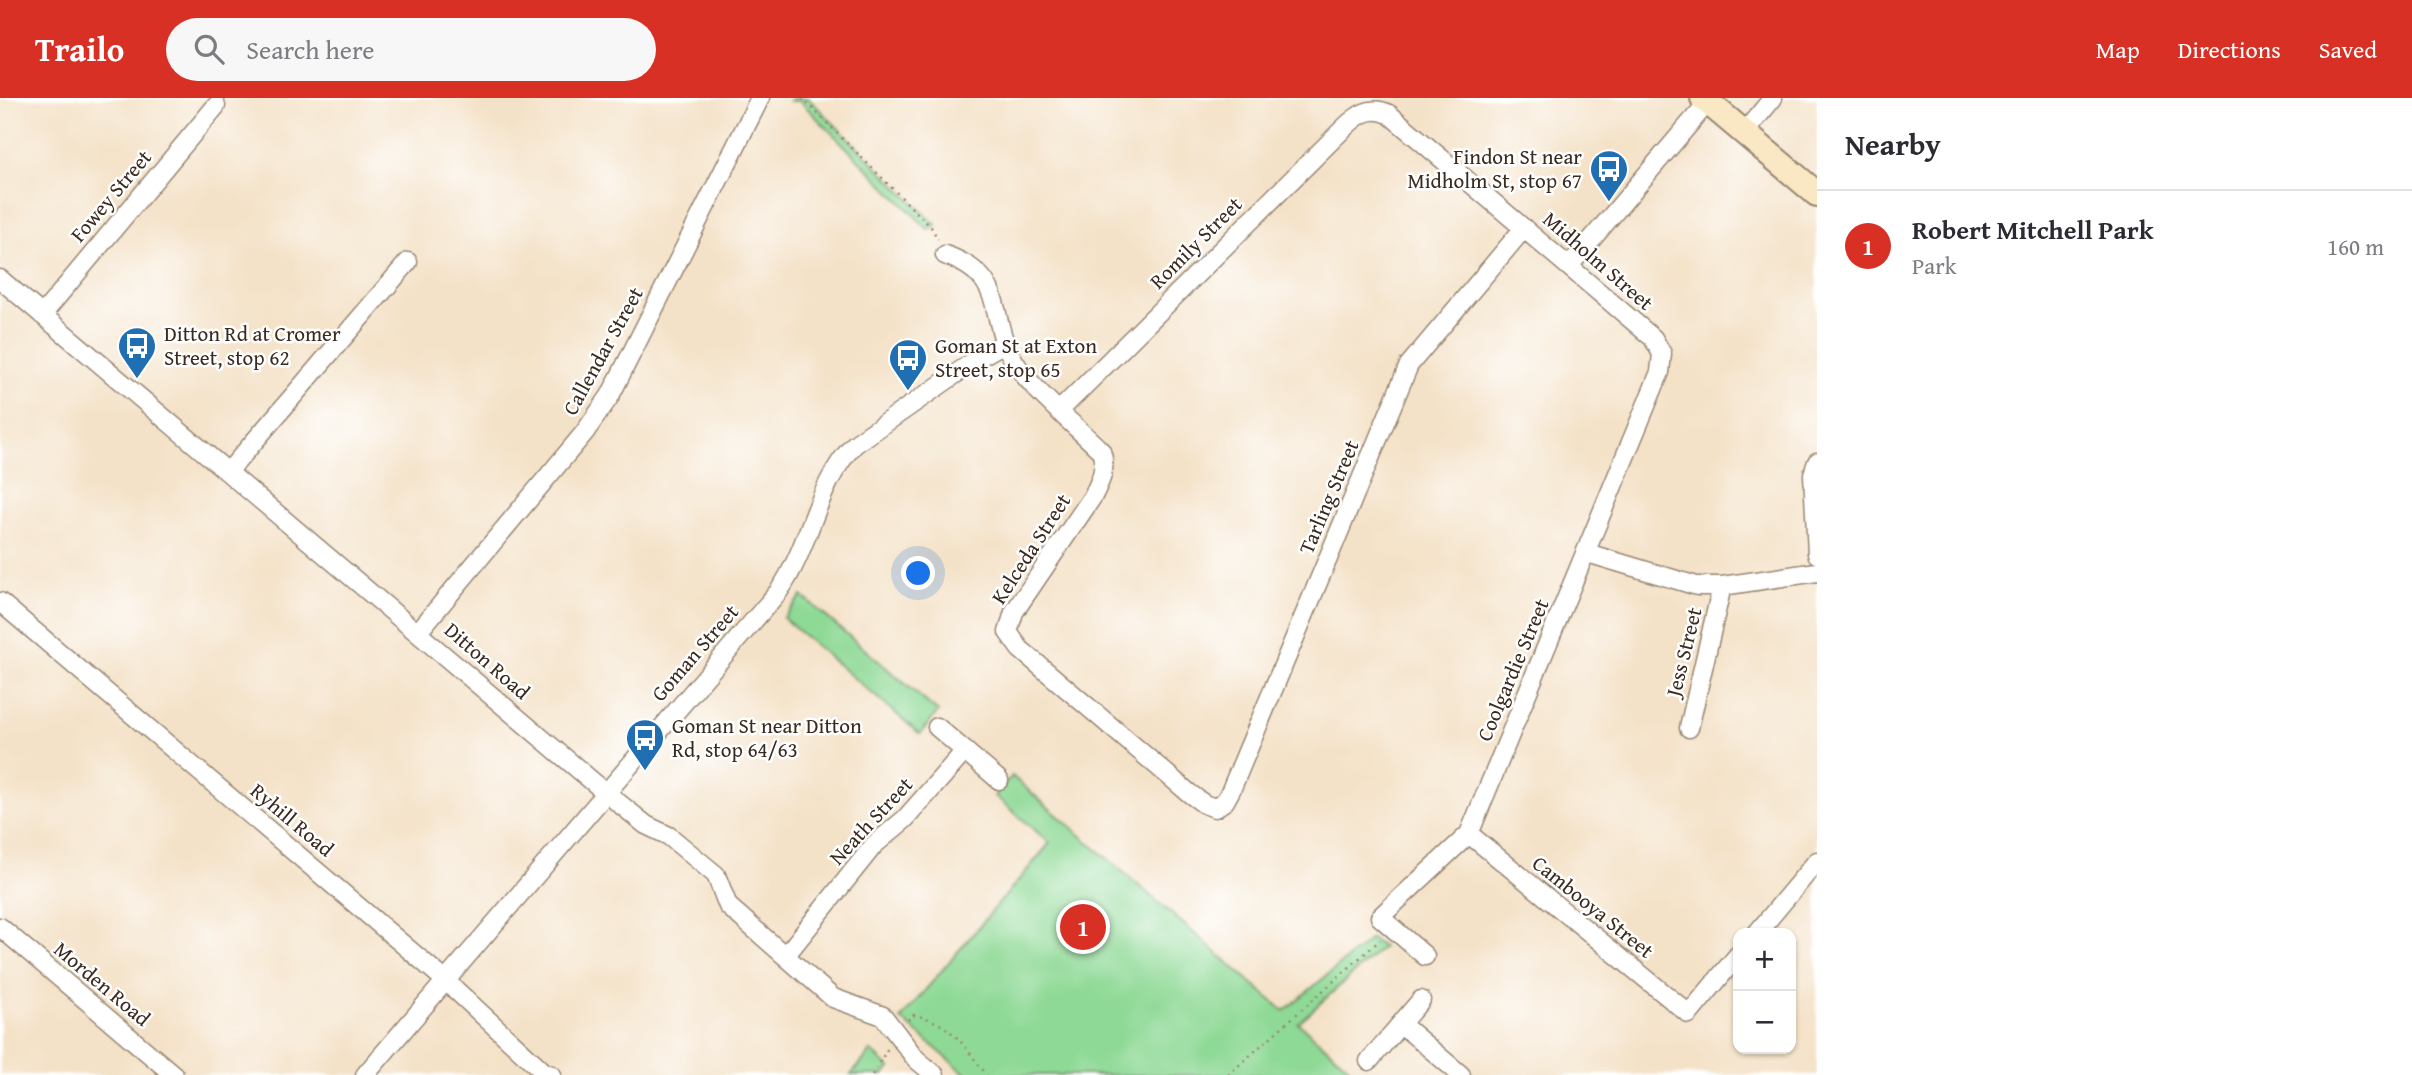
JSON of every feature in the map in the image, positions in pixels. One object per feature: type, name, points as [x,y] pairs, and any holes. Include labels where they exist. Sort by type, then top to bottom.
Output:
[{"type":"street","name":"Callendar Street","points":[[418,632],[585,432],[610,396],[760,98]]},
{"type":"street","points":[[1744,133],[1773,98]]},
{"type":"street","points":[[1569,266],[1705,100],[1817,194]]},
{"type":"street","name":"Fowey Street","points":[[42,315],[216,106]]},
{"type":"street","name":"Midholm Street","points":[[1366,111],[1389,114],[1653,338],[1662,354]]},
{"type":"street","name":"Romily Street","points":[[1060,410],[1343,129],[1366,111]]},
{"type":"street","name":"Tarling Street","points":[[1215,808],[1231,790],[1409,365],[1524,228]]},
{"type":"street","name":"Kelceda Street","points":[[945,255],[968,263],[988,284],[998,307],[1014,362],[1101,451],[1104,476],[1014,611],[1008,632],[1020,649],[1189,793],[1203,804],[1215,808]]},
{"type":"street","points":[[228,472],[408,262]]},
{"type":"street","name":"Ditton Road","points":[[0,279],[605,792],[646,825],[669,836],[716,875],[728,906],[833,998],[883,1016],[894,1034],[934,1075]]},
{"type":"street","name":"Goman Street","points":[[365,1075],[779,591],[801,555],[839,460],[855,444],[980,357],[1006,342]]},
{"type":"street","name":"Coolgardie Street","points":[[1393,928],[1380,917],[1469,834],[1587,554],[1660,372],[1662,354]]},
{"type":"street","points":[[1817,462],[1813,474],[1817,554]]},
{"type":"street","points":[[1587,554],[1697,586],[1722,586],[1817,572]]},
{"type":"street","name":"Jess Street","points":[[1689,728],[1722,586]]},
{"type":"street","name":"Ryhill Road","points":[[0,602],[446,981],[545,1073],[552,1075]]},
{"type":"street","points":[[937,727],[999,780]]},
{"type":"street","name":"Neath Street","points":[[786,956],[874,845],[905,819],[965,751]]},
{"type":"street","name":"Cambooya Street","points":[[1469,834],[1689,1014],[1733,961]]},
{"type":"street","points":[[1760,928],[1817,861]]},
{"type":"street","name":"Morden Road","points":[[0,927],[174,1075]]},
{"type":"street","points":[[1393,928],[1425,956]]},
{"type":"street","points":[[1369,1061],[1421,1000]]},
{"type":"street","points":[[1401,1024],[1461,1075]]},
{"type":"path","points":[[802,98],[931,228],[945,255]]},
{"type":"path","points":[[1227,1075],[1393,928]]},
{"type":"path","points":[[872,1075],[894,1034],[913,1015],[942,1024],[957,1036],[987,1075]]},
{"type":"green space","points":[[793,98],[808,98],[936,225],[929,230],[800,101],[790,101]]},
{"type":"green space","points":[[802,596],[938,712],[920,734],[783,618]]},
{"type":"green space","points":[[1012,776],[1284,1011],[1371,939],[1383,947],[1298,1023],[1358,1075],[967,1075],[901,1019],[1050,843],[995,796]]},
{"type":"green space","points":[[871,1051],[890,1068],[884,1075],[851,1075]]},
{"type":"place","name":"Findon St near Midholm St, stop 67","points":[[1609,203]]},
{"type":"place","name":"Ditton Rd at Cromer Street, stop 62","points":[[137,380]]},
{"type":"place","name":"Goman St at Exton Street, stop 65","points":[[908,392]]},
{"type":"place","name":"Goman St near Ditton Rd, stop 64/63","points":[[645,772]]},
{"type":"place","name":"Robert Mitchell Park","points":[[1083,927]]}]
